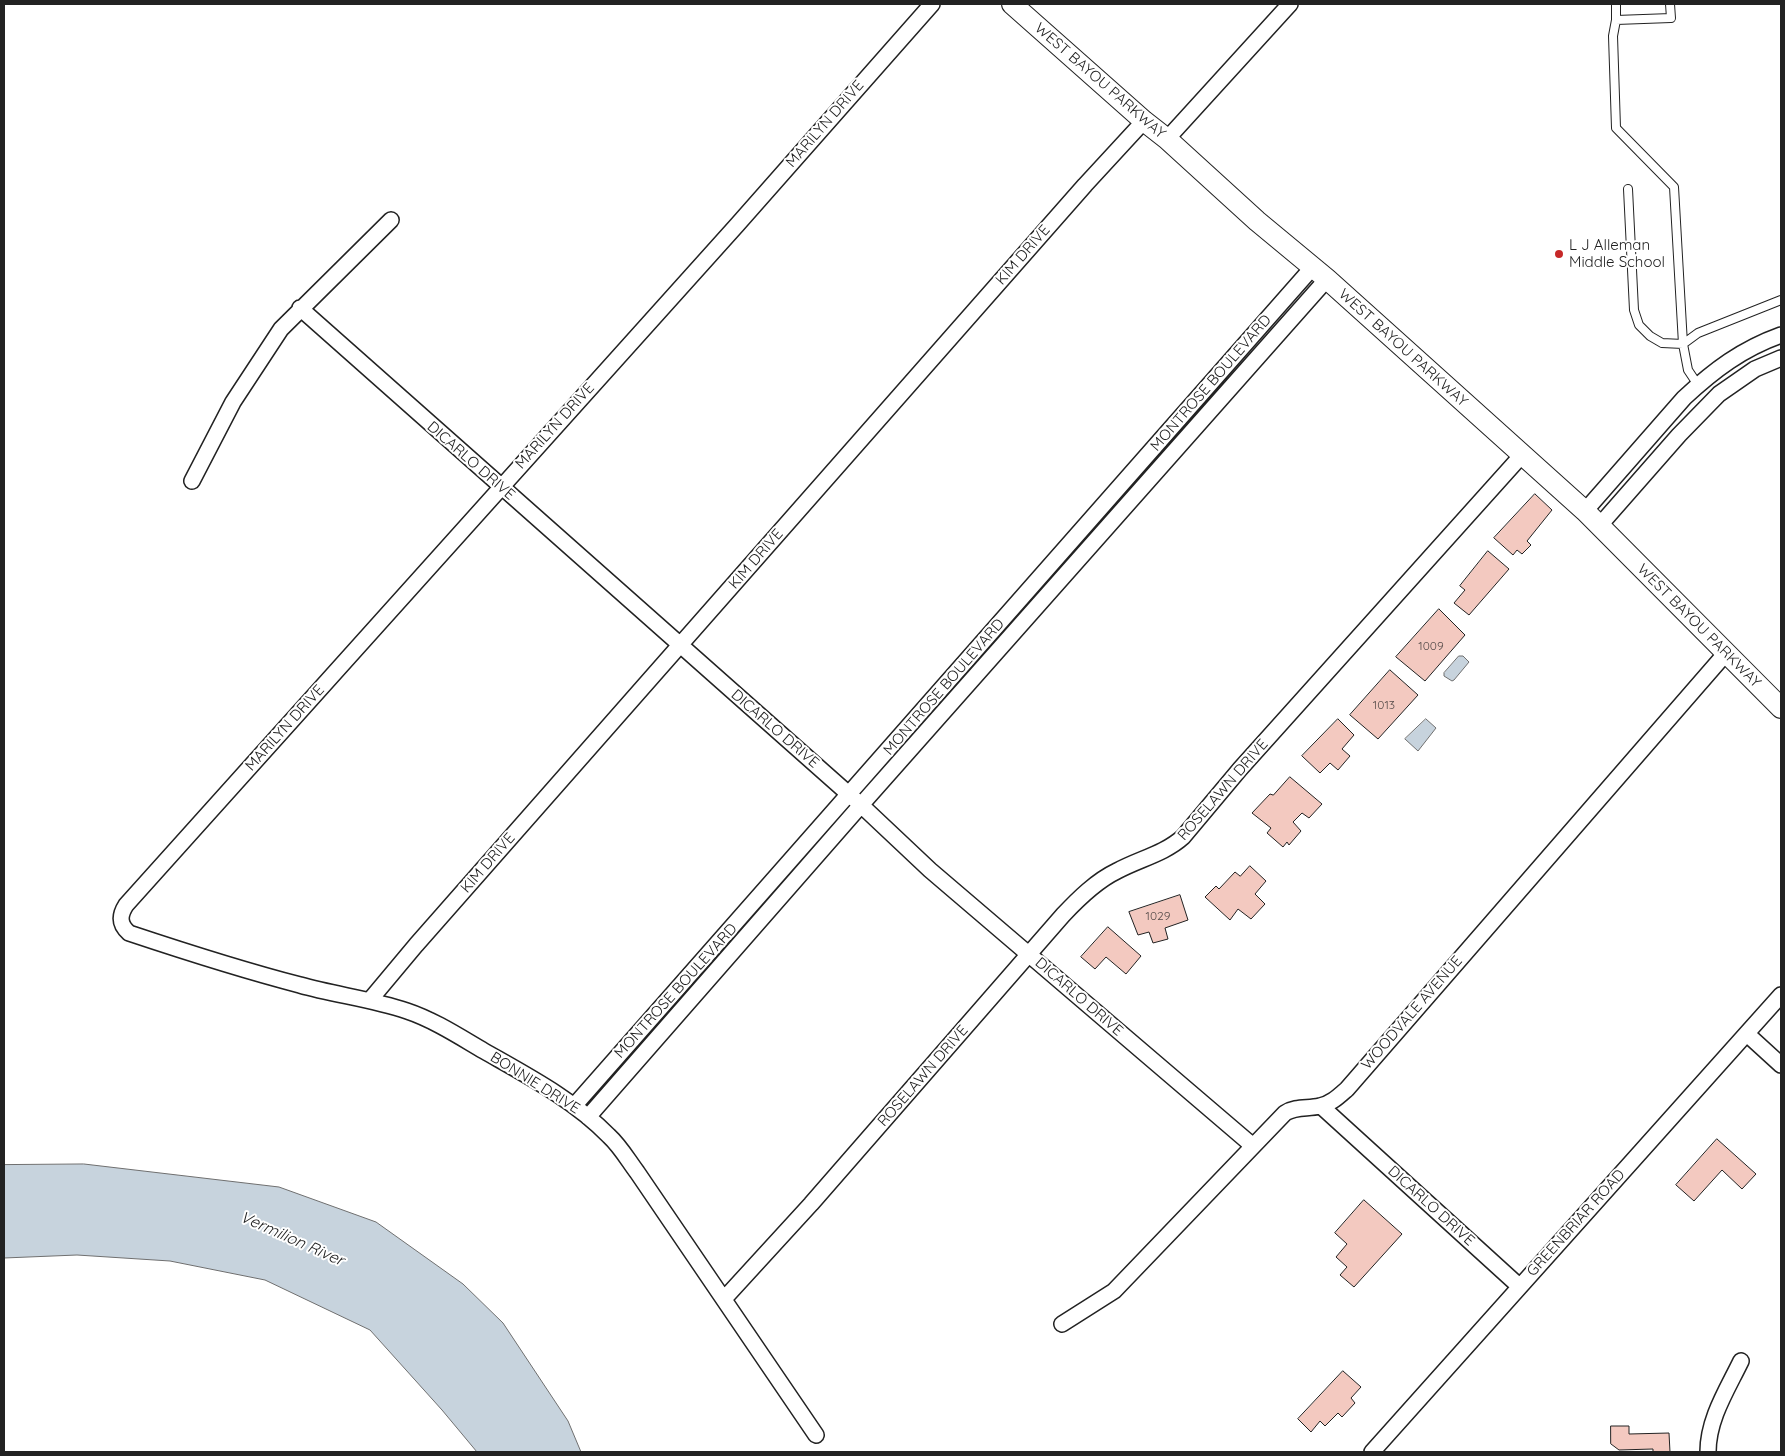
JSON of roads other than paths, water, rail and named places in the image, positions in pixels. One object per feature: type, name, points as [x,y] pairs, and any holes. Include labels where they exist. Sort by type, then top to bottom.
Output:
[{"type":"street","name":"MARILYN DRIVE","points":[[120,916],[126,904],[932,4]]},
{"type":"street","name":"WEST BAYOU PARKWAY","points":[[1012,4],[1319,273],[1585,511],[1650,579],[1781,708]]},
{"type":"street","points":[[1167,139],[1290,4]]},
{"type":"street","name":"KIM DRIVE","points":[[370,1000],[416,945],[1079,192],[1144,121]]},
{"type":"street","points":[[192,481],[222,422],[281,329],[300,308],[391,220]]},
{"type":"street","name":"MONTROSE BOULEVARD","points":[[574,1106],[855,800],[1319,273]]},
{"type":"street","name":"DICARLO DRIVE","points":[[300,308],[855,800],[930,870],[1253,1146]]},
{"type":"street","points":[[1585,511],[1684,398],[1723,364],[1745,351],[1781,335]]},
{"type":"street","points":[[1600,526],[1679,435],[1719,394],[1756,369],[1781,358]]},
{"type":"street","points":[[1702,382],[1719,394]]},
{"type":"street","name":"ROSELAWN DRIVE","points":[[724,1299],[811,1204],[1072,905],[1097,883],[1117,870],[1158,853],[1177,843],[1183,837],[1240,769],[1522,455]]},
{"type":"street","name":"WOODVALE AVENUE","points":[[1062,1324],[1114,1291],[1289,1110],[1321,1106],[1332,1101],[1347,1089],[1726,654]]},
{"type":"street","name":"MONTROSE BOULEVARD","points":[[588,1117],[855,800]]},
{"type":"street","name":"BONNIE DRIVE","points":[[120,916],[123,928],[129,933],[202,957],[299,985],[334,994],[370,1000],[408,1011],[536,1080],[574,1106],[610,1137],[637,1172],[816,1435]]},
{"type":"street","name":"GREENBRIAR ROAD","points":[[1372,1452],[1781,995]]},
{"type":"street","points":[[1747,1034],[1781,1065]]},
{"type":"street","name":"DICARLO DRIVE","points":[[1321,1106],[1519,1286]]},
{"type":"street","points":[[1708,1452],[1712,1422],[1741,1361]]},
{"type":"lane","points":[[1616,4],[1613,36],[1616,128],[1674,187],[1683,344],[1688,370],[1702,382]]},
{"type":"lane","points":[[1616,20],[1671,18],[1670,4]]},
{"type":"lane","points":[[1628,189],[1634,310],[1639,325],[1650,336],[1662,343],[1683,344],[1698,332],[1781,300]]},
{"type":"water","points":[[1459,656],[1463,656],[1469,662],[1452,681],[1444,676],[1444,673]]},
{"type":"water","points":[[1426,719],[1436,728],[1418,751],[1405,739]]},
{"type":"water","name":"Vermilion River","points":[[84,1164],[279,1187],[376,1222],[463,1284],[503,1323],[568,1421],[581,1452],[477,1452],[370,1330],[265,1280],[170,1261],[77,1255],[4,1258],[4,1165]]},
{"type":"place","name":"L J Alleman Middle School","points":[[1559,254]]}]
